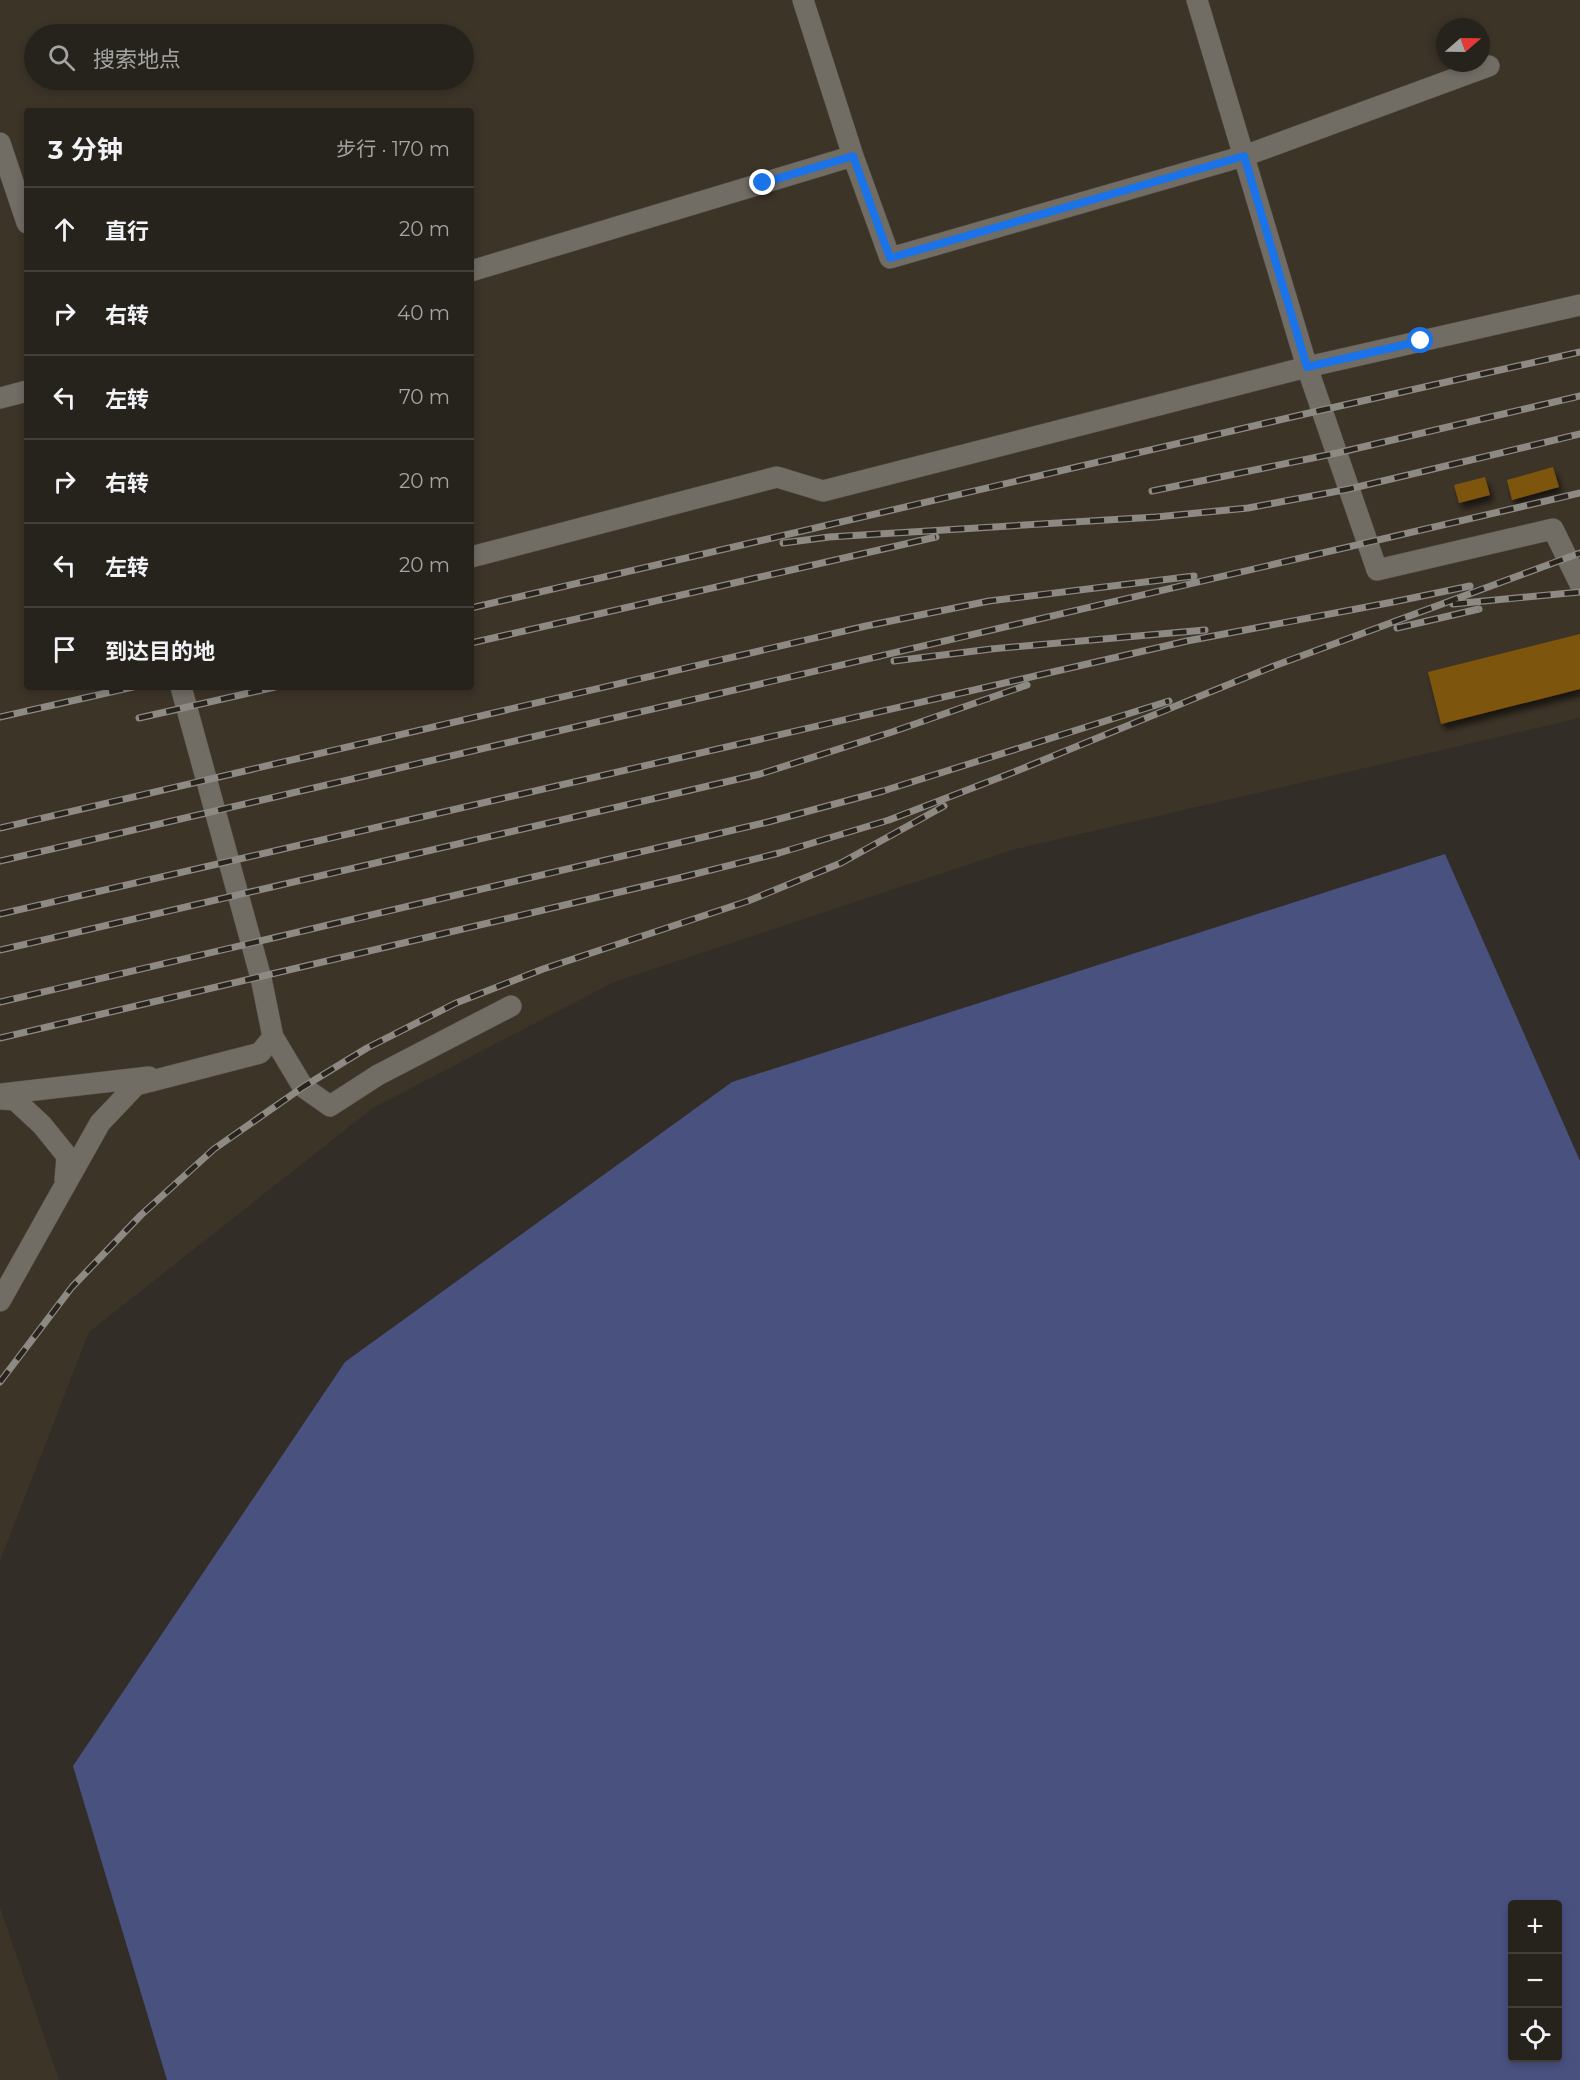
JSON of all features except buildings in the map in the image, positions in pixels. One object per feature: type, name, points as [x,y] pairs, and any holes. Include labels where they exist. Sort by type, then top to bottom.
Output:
[{"type":"lane","points":[[803,0],[853,156],[890,258],[1244,156],[1473,72]]},
{"type":"lane","points":[[1197,0],[1307,367],[1377,570],[1553,530],[1580,584]]},
{"type":"lane","points":[[0,143],[24,214]]},
{"type":"lane","points":[[474,270],[853,156]]},
{"type":"lane","points":[[474,556],[777,477],[823,491],[1307,367],[1580,305]]},
{"type":"lane","points":[[0,398],[24,392]]},
{"type":"lane","points":[[182,690],[261,978],[273,1037],[303,1087],[330,1106],[378,1075],[511,1006]]},
{"type":"lane","points":[[0,1301],[100,1123],[136,1085],[260,1053],[273,1037]]},
{"type":"lane","points":[[0,1094],[179,1073]]},
{"type":"lane","points":[[0,1100],[15,1100],[42,1125],[67,1156],[64,1187]]},
{"type":"shaded area","points":[[0,0],[1580,0],[1580,718],[1012,850],[614,982],[373,1108],[89,1332],[0,1561]]},
{"type":"shaded area","points":[[1445,854],[1580,1161],[1580,2080],[167,2080],[73,1766],[345,1362],[732,1082]]},
{"type":"shaded area","points":[[0,1907],[59,2080],[0,2080]]},
{"type":"railway","points":[[474,607],[1580,352]]},
{"type":"railway","points":[[1152,491],[1337,453],[1580,396]]},
{"type":"railway","points":[[783,543],[829,537],[1156,517],[1248,508],[1349,489],[1580,434]]},
{"type":"railway","points":[[0,861],[1580,493]]},
{"type":"railway","points":[[474,642],[936,537]]},
{"type":"railway","points":[[0,1038],[679,878],[779,853],[889,820],[1014,772],[1274,666],[1580,553]]},
{"type":"railway","points":[[0,828],[866,626],[989,601],[1194,576]]},
{"type":"railway","points":[[0,914],[1187,641],[1470,586]]},
{"type":"railway","points":[[1453,604],[1580,592]]},
{"type":"railway","points":[[1397,628],[1479,609]]},
{"type":"railway","points":[[894,661],[991,649],[1205,630]]},
{"type":"railway","points":[[0,950],[760,774],[892,732],[1027,685]]},
{"type":"railway","points":[[0,717],[120,690]]},
{"type":"railway","points":[[139,718],[262,690]]},
{"type":"railway","points":[[0,1002],[768,822],[883,791],[1169,701]]},
{"type":"railway","points":[[0,1382],[72,1287],[141,1215],[214,1149],[303,1087],[367,1048],[456,1003],[543,969],[748,901],[841,863],[944,806]]},
{"type":"route","points":[[763,183],[853,156],[890,258],[1244,156],[1307,367],[1421,341]]}]
